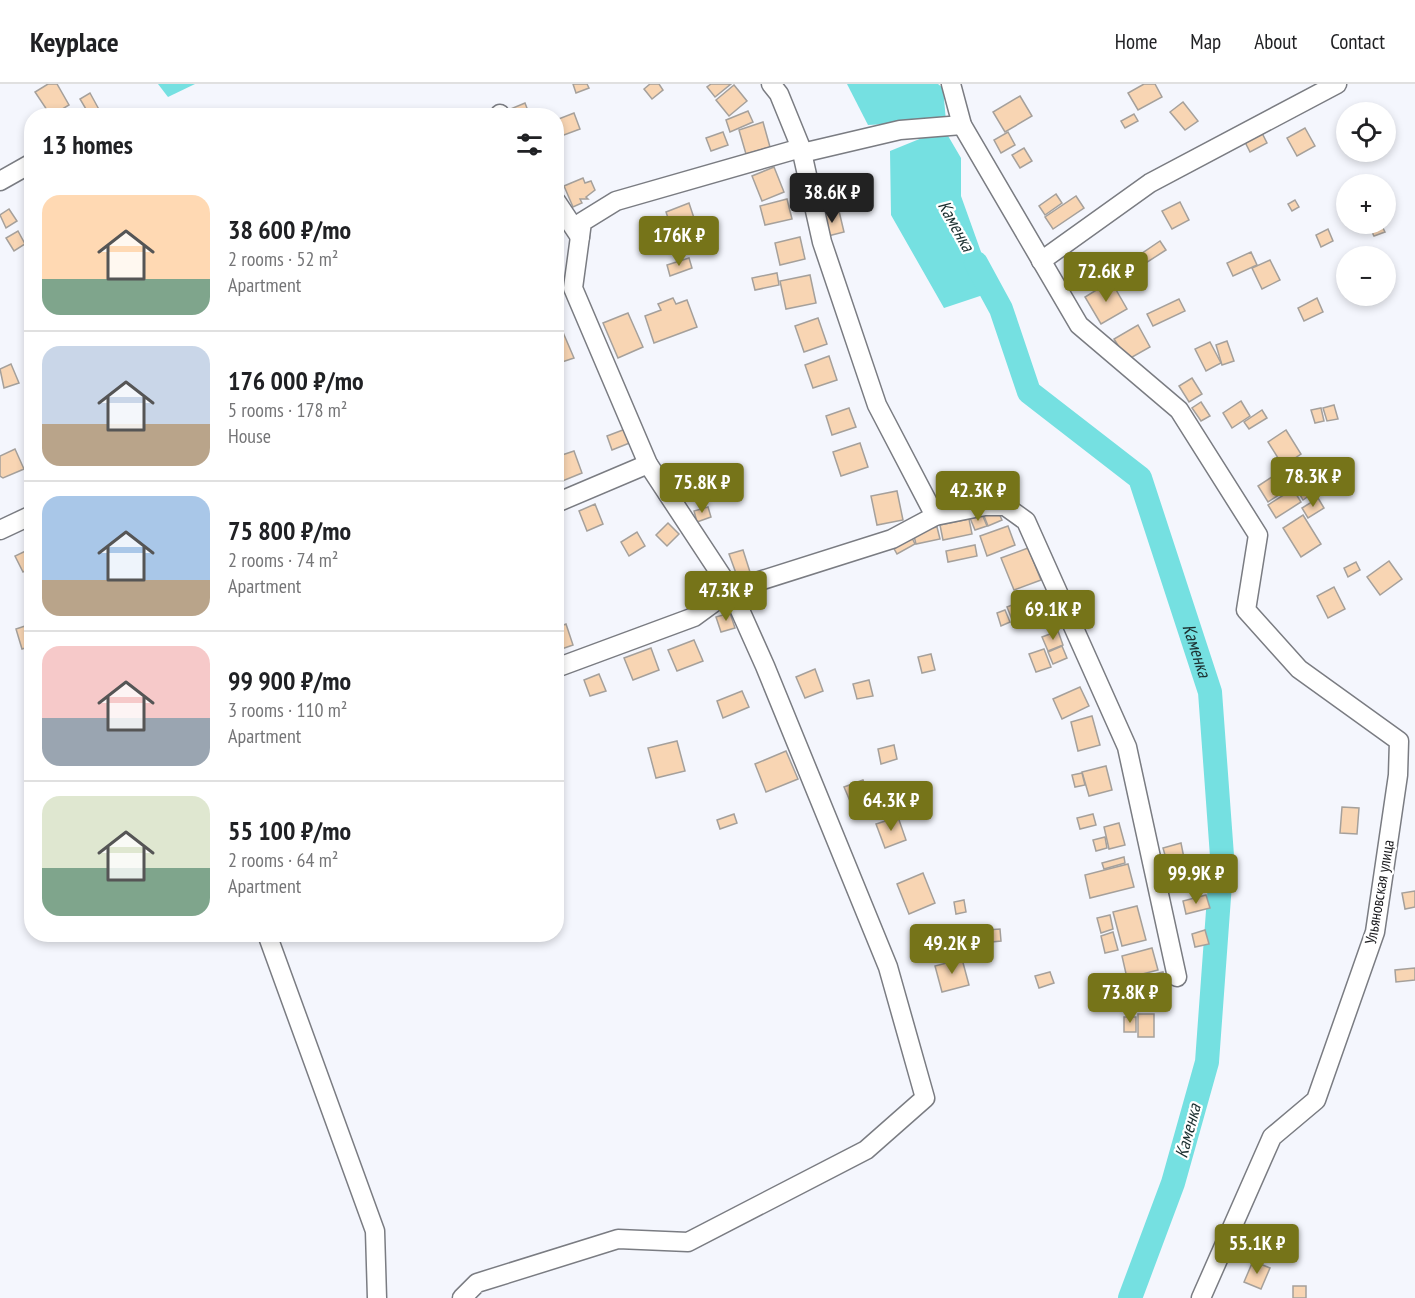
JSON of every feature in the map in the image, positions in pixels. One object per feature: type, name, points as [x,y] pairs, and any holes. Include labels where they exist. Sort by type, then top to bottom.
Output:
[{"type":"street","points":[[771,84],[779,94],[801,151],[822,242],[877,405],[935,516]]},
{"type":"street","points":[[951,84],[962,125],[1041,261],[1150,183],[1337,84]]},
{"type":"street","points":[[462,1298],[477,1283],[618,1239],[688,1242],[866,1150],[924,1098],[888,967],[731,590],[648,464],[565,290],[582,222],[616,201],[801,151],[900,130],[962,125]]},
{"type":"street","points":[[0,181],[24,168]]},
{"type":"street","points":[[564,213],[580,237]]},
{"type":"street","name":"Ульяновская улица","points":[[1041,261],[1079,325],[1179,410],[1258,535],[1246,610],[1299,669],[1399,741],[1398,776],[1375,932],[1316,1100],[1272,1137],[1201,1298]]},
{"type":"street","points":[[564,500],[648,464]]},
{"type":"street","points":[[564,665],[694,617],[731,590],[892,539],[935,516],[985,506],[1005,506],[1026,521],[1127,747],[1177,977]]},
{"type":"street","points":[[0,530],[24,519]]},
{"type":"street","points":[[270,942],[375,1231],[377,1298]]},
{"type":"water","points":[[158,84],[195,84],[168,97]]},
{"type":"water","points":[[847,84],[938,84],[943,88],[946,121],[868,125]]},
{"type":"water","points":[[944,129],[961,158],[961,196],[995,291],[944,308],[891,215],[890,151]]},
{"type":"building","points":[[48,84],[57,84],[69,105],[64,108],[46,108],[35,92]]},
{"type":"building","points":[[573,84],[587,84],[589,88],[576,93]]},
{"type":"building","points":[[650,84],[659,84],[663,90],[652,99],[644,89]]},
{"type":"building","points":[[711,84],[731,84],[715,97],[707,87]]},
{"type":"building","points":[[1144,84],[1155,84],[1162,97],[1138,110],[1128,93]]},
{"type":"building","points":[[734,85],[747,101],[729,116],[716,100]]},
{"type":"building","points":[[90,93],[98,108],[85,108],[80,99]]},
{"type":"building","points":[[1020,96],[1032,116],[1005,132],[993,112]]},
{"type":"building","points":[[1183,102],[1198,121],[1185,130],[1170,112]]},
{"type":"building","points":[[525,103],[527,108],[513,108]]},
{"type":"building","points":[[748,111],[753,122],[730,132],[726,120]]},
{"type":"building","points":[[574,113],[580,129],[564,135],[564,117]]},
{"type":"building","points":[[1134,114],[1138,121],[1125,128],[1121,121]]},
{"type":"building","points":[[763,122],[770,147],[746,154],[739,130]]},
{"type":"building","points":[[1305,128],[1315,146],[1297,156],[1287,138]]},
{"type":"building","points":[[723,132],[728,145],[711,151],[706,138]]},
{"type":"building","points":[[1008,132],[1015,145],[1001,153],[994,140]]},
{"type":"building","points":[[1262,133],[1267,143],[1250,152],[1245,142]]},
{"type":"building","points":[[1024,148],[1032,161],[1020,168],[1012,155]]},
{"type":"building","points":[[774,167],[784,192],[762,201],[752,176]]},
{"type":"building","points":[[583,178],[585,183],[591,181],[595,190],[586,197],[588,199],[580,199],[582,203],[573,207],[564,186]]},
{"type":"building","points":[[1056,194],[1062,203],[1045,215],[1039,206]]},
{"type":"building","points":[[1076,196],[1084,208],[1053,229],[1045,217]]},
{"type":"building","points":[[787,199],[792,219],[765,225],[760,206]]},
{"type":"building","points":[[1295,200],[1299,207],[1292,211],[1288,204]]},
{"type":"building","points":[[1180,202],[1189,220],[1172,229],[1162,211]]},
{"type":"building","points":[[689,203],[694,218],[671,227],[666,212]]},
{"type":"building","points":[[9,209],[17,221],[6,228],[0,215]]},
{"type":"building","points":[[839,211],[844,232],[824,237],[820,215]]},
{"type":"building","points":[[1328,229],[1333,241],[1321,247],[1316,235]]},
{"type":"building","points":[[18,231],[24,245],[14,251],[6,238]]},
{"type":"building","points":[[800,237],[805,259],[780,265],[775,243]]},
{"type":"building","points":[[1160,241],[1166,250],[1138,268],[1132,260]]},
{"type":"building","points":[[1251,252],[1257,265],[1233,276],[1227,263]]},
{"type":"building","points":[[689,258],[692,268],[670,276],[667,265]]},
{"type":"building","points":[[1270,260],[1280,280],[1262,289],[1252,268]]},
{"type":"building","points":[[777,273],[779,285],[755,290],[752,278]]},
{"type":"building","points":[[810,275],[816,303],[786,309],[780,281]]},
{"type":"building","points":[[1111,281],[1127,309],[1101,324],[1085,297]]},
{"type":"building","points":[[673,298],[676,304],[687,300],[697,327],[654,343],[645,316],[661,310],[658,304]]},
{"type":"building","points":[[1317,298],[1323,312],[1304,321],[1298,308]]},
{"type":"building","points":[[1179,299],[1185,311],[1153,326],[1147,314]]},
{"type":"building","points":[[628,313],[643,347],[618,358],[603,323]]},
{"type":"building","points":[[818,318],[827,344],[804,352],[795,326]]},
{"type":"building","points":[[1138,325],[1150,347],[1127,360],[1114,339]]},
{"type":"building","points":[[564,335],[574,358],[564,361]]},
{"type":"building","points":[[1227,341],[1234,361],[1222,365],[1216,345]]},
{"type":"building","points":[[1210,342],[1221,363],[1206,371],[1195,349]]},
{"type":"building","points":[[829,356],[837,380],[813,388],[805,365]]},
{"type":"building","points":[[11,364],[19,383],[4,388],[0,369]]},
{"type":"building","points":[[1192,378],[1202,394],[1189,402],[1179,386]]},
{"type":"building","points":[[1241,401],[1250,416],[1232,428],[1223,413]]},
{"type":"building","points":[[1201,402],[1210,416],[1201,421],[1192,408]]},
{"type":"building","points":[[1334,405],[1338,419],[1327,421],[1323,408]]},
{"type":"building","points":[[849,408],[856,427],[832,435],[826,416]]},
{"type":"building","points":[[1321,408],[1324,421],[1315,423],[1311,410]]},
{"type":"building","points":[[1262,410],[1267,418],[1249,429],[1244,422]]},
{"type":"building","points":[[636,425],[642,438],[612,450],[607,436]]},
{"type":"building","points":[[1286,430],[1301,454],[1283,466],[1268,442]]},
{"type":"building","points":[[860,443],[868,467],[841,476],[833,452]]},
{"type":"building","points":[[15,449],[24,469],[3,478],[0,476],[0,456]]},
{"type":"building","points":[[574,451],[582,473],[564,480],[564,454]]},
{"type":"building","points":[[1290,465],[1301,481],[1268,502],[1258,486]]},
{"type":"building","points":[[1309,477],[1317,490],[1303,500],[1295,486]]},
{"type":"building","points":[[1293,489],[1301,502],[1276,518],[1268,505]]},
{"type":"building","points":[[897,491],[903,520],[877,525],[871,496]]},
{"type":"building","points":[[1318,498],[1324,508],[1308,518],[1302,508]]},
{"type":"building","points":[[595,504],[603,524],[587,531],[579,511]]},
{"type":"building","points":[[708,507],[711,517],[697,522],[694,511]]},
{"type":"building","points":[[998,511],[1002,520],[988,526],[984,516]]},
{"type":"building","points":[[982,514],[987,526],[975,530],[970,518]]},
{"type":"building","points":[[1303,515],[1321,544],[1301,557],[1283,528]]},
{"type":"building","points":[[969,519],[972,534],[943,540],[940,525]]},
{"type":"building","points":[[668,523],[679,534],[667,546],[656,535]]},
{"type":"building","points":[[1008,526],[1015,545],[987,556],[980,536]]},
{"type":"building","points":[[937,527],[940,539],[916,544],[913,532]]},
{"type":"building","points":[[637,532],[645,546],[629,556],[621,542]]},
{"type":"building","points":[[911,536],[915,544],[897,554],[892,545]]},
{"type":"building","points":[[975,545],[977,556],[948,562],[946,551]]},
{"type":"building","points":[[1028,548],[1041,580],[1014,590],[1001,558]]},
{"type":"building","points":[[743,550],[750,572],[737,576],[729,554]]},
{"type":"building","points":[[24,552],[23,572],[15,556]]},
{"type":"building","points":[[1389,561],[1402,579],[1380,595],[1367,577]]},
{"type":"building","points":[[1356,562],[1360,570],[1348,577],[1344,568]]},
{"type":"building","points":[[1334,587],[1345,609],[1328,618],[1317,596]]},
{"type":"building","points":[[751,590],[756,601],[746,605],[742,595]]},
{"type":"building","points":[[1033,597],[1041,617],[1015,627],[1007,607]]},
{"type":"building","points":[[1005,610],[1010,622],[1001,626],[997,613]]},
{"type":"building","points":[[730,613],[735,628],[721,632],[716,617]]},
{"type":"building","points":[[566,624],[573,645],[564,648],[564,625]]},
{"type":"building","points":[[24,626],[24,648],[22,649],[16,629]]},
{"type":"building","points":[[1058,631],[1063,645],[1048,651],[1042,637]]},
{"type":"building","points":[[694,640],[703,661],[677,671],[668,650]]},
{"type":"building","points":[[1062,646],[1067,658],[1053,664],[1048,652]]},
{"type":"building","points":[[651,648],[659,670],[633,680],[624,658]]},
{"type":"building","points":[[1044,649],[1051,667],[1036,672],[1029,654]]},
{"type":"building","points":[[931,654],[935,670],[922,673],[918,657]]},
{"type":"building","points":[[815,669],[823,691],[805,698],[796,677]]},
{"type":"building","points":[[599,674],[606,691],[590,696],[584,680]]},
{"type":"building","points":[[869,680],[873,696],[857,699],[853,684]]},
{"type":"building","points":[[1080,687],[1089,706],[1062,719],[1053,699]]},
{"type":"building","points":[[742,691],[749,707],[723,718],[717,701]]},
{"type":"building","points":[[1092,716],[1100,745],[1078,751],[1071,722]]},
{"type":"building","points":[[677,741],[685,771],[656,778],[648,748]]},
{"type":"building","points":[[894,745],[897,759],[881,764],[878,749]]},
{"type":"building","points":[[786,751],[798,779],[766,792],[755,764]]},
{"type":"building","points":[[1106,766],[1112,790],[1089,796],[1082,772]]},
{"type":"building","points":[[1082,773],[1085,785],[1075,787],[1072,775]]},
{"type":"building","points":[[863,780],[871,800],[853,808],[844,787]]},
{"type":"building","points":[[1342,807],[1359,808],[1357,834],[1340,833]]},
{"type":"building","points":[[734,814],[737,823],[720,829],[717,820]]},
{"type":"building","points":[[1093,814],[1096,825],[1080,829],[1077,818]]},
{"type":"building","points":[[898,817],[906,840],[885,848],[876,824]]},
{"type":"building","points":[[1119,823],[1125,845],[1109,849],[1104,827]]},
{"type":"building","points":[[1105,837],[1107,848],[1096,851],[1093,840]]},
{"type":"building","points":[[1181,843],[1184,858],[1167,862],[1163,848]]},
{"type":"building","points":[[1124,857],[1125,863],[1104,869],[1102,863]]},
{"type":"building","points":[[1128,864],[1134,887],[1090,898],[1085,875]]},
{"type":"building","points":[[923,873],[935,903],[909,914],[897,884]]},
{"type":"building","points":[[1415,891],[1415,907],[1405,909],[1402,893]]},
{"type":"building","points":[[1206,895],[1210,908],[1186,914],[1183,901]]},
{"type":"building","points":[[964,900],[966,912],[956,914],[954,902]]},
{"type":"building","points":[[1137,906],[1146,940],[1122,946],[1113,912]]},
{"type":"building","points":[[1110,915],[1113,929],[1101,933],[1097,918]]},
{"type":"building","points":[[1000,929],[1001,941],[972,944],[972,931]]},
{"type":"building","points":[[1205,930],[1209,944],[1195,947],[1192,934]]},
{"type":"building","points":[[1113,932],[1118,950],[1105,953],[1101,936]]},
{"type":"building","points":[[1152,948],[1158,970],[1127,978],[1122,956]]},
{"type":"building","points":[[962,959],[969,985],[942,992],[935,966]]},
{"type":"building","points":[[1415,968],[1415,980],[1396,982],[1395,970]]},
{"type":"building","points":[[1050,972],[1054,983],[1039,988],[1035,976]]},
{"type":"building","points":[[1163,972],[1167,987],[1150,992],[1146,976]]},
{"type":"building","points":[[1138,1014],[1154,1014],[1154,1037],[1138,1037]]},
{"type":"building","points":[[1124,1017],[1136,1017],[1136,1032],[1124,1032]]},
{"type":"building","points":[[1253,1261],[1270,1268],[1261,1289],[1244,1282]]},
{"type":"building","points":[[1293,1286],[1306,1286],[1306,1298],[1293,1298]]},
{"type":"waterway","name":"Каменка","points":[[976,263],[1001,309],[1029,392],[1140,478],[1210,692],[1222,856],[1207,1062],[1173,1183],[1130,1298]]}]
